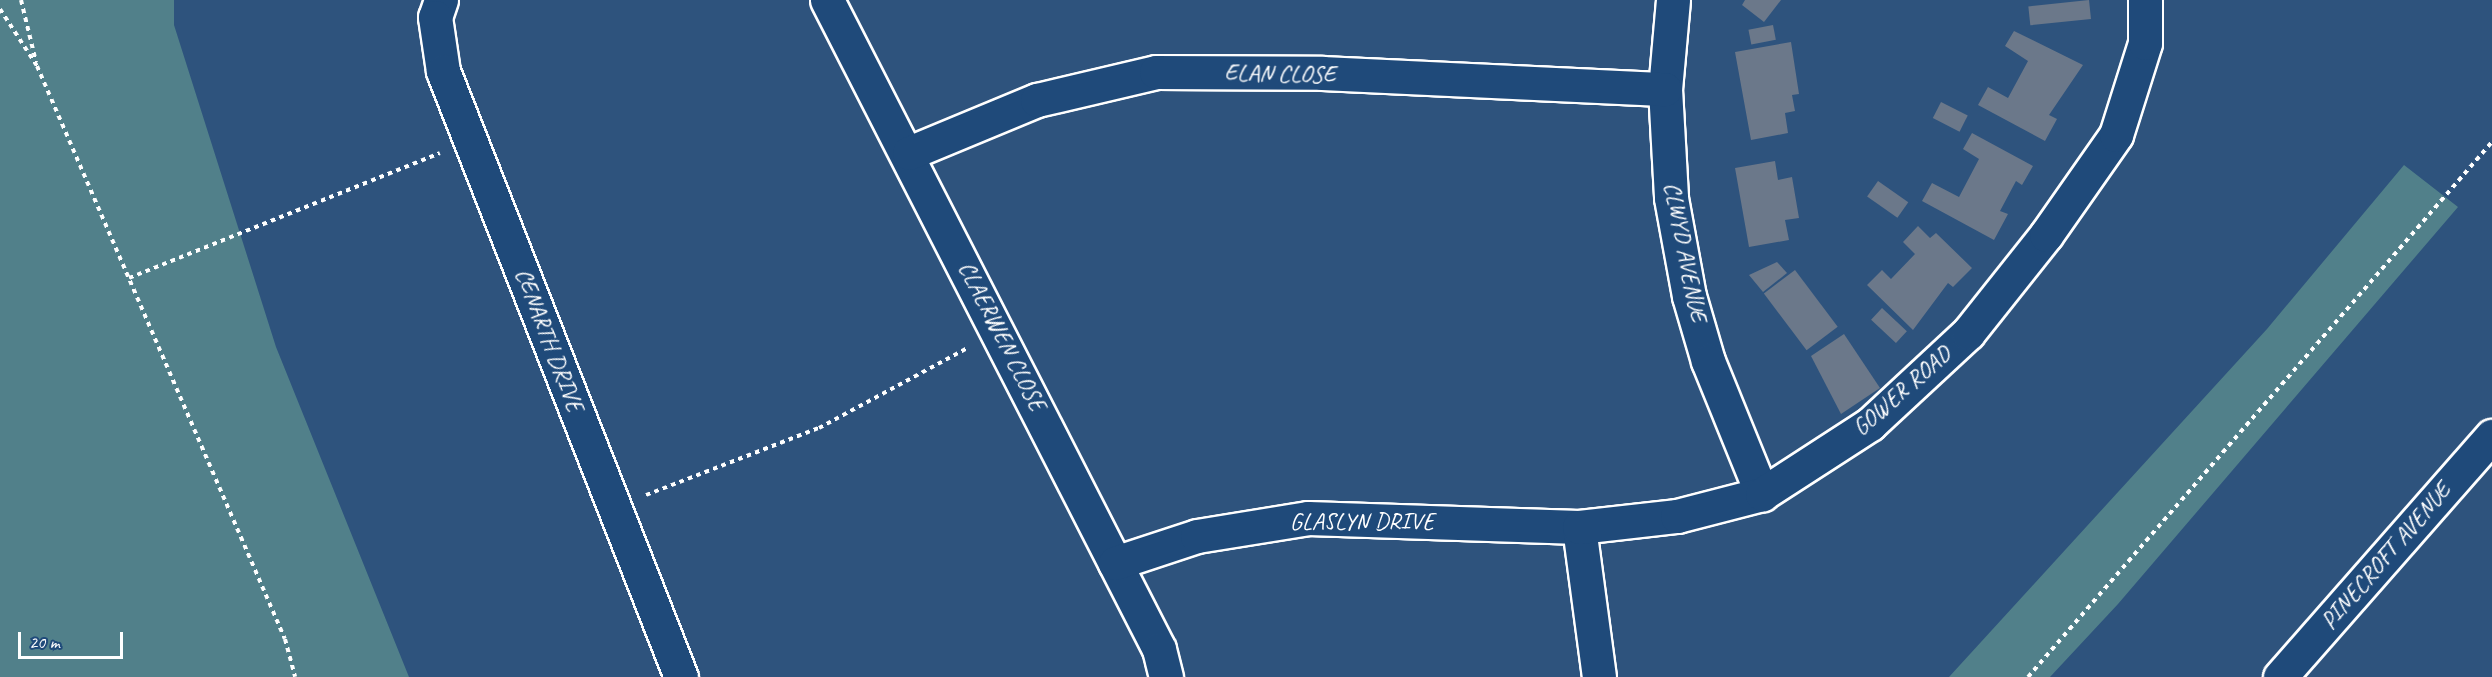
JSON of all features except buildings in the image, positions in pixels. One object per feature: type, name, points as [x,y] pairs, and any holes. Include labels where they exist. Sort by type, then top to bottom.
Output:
[{"type":"street","name":"CENARTH DRIVE","points":[[441,0],[435,17],[443,71],[681,677]]},
{"type":"street","name":"CLAERWEN CLOSE","points":[[827,0],[909,153],[1116,562],[1159,650],[1166,677]]},
{"type":"street","name":"CLWYD AVENUE","points":[[1673,0],[1665,89],[1671,198],[1689,296],[1708,361],[1762,494]]},
{"type":"street","name":"GOWER ROAD","points":[[1579,527],[1677,516],[1762,494],[1878,416],[1968,333],[2046,235],[2116,135],[2145,43],[2145,0]]},
{"type":"street","name":"ELAN CLOSE","points":[[909,153],[1037,99],[1156,72],[1322,73],[1665,89]]},
{"type":"street","name":"PINECROFT AVENUE","points":[[2280,677],[2490,441]]},
{"type":"street","name":"GLASLYN DRIVE","points":[[1116,562],[1197,536],[1308,518],[1579,527]]},
{"type":"street","points":[[1579,527],[1599,677]]},
{"type":"path","points":[[21,0],[36,66]]},
{"type":"path","points":[[0,9],[36,66],[285,639],[295,677]]},
{"type":"path","points":[[129,278],[471,140]]},
{"type":"path","points":[[2028,677],[2492,142]]},
{"type":"path","points":[[615,508],[819,428],[999,331]]},
{"type":"green space","points":[[0,0],[174,0],[174,25],[276,347],[409,677],[0,677]]},
{"type":"green space","points":[[2404,165],[2458,207],[2118,604],[2050,677],[1949,677],[2267,329]]}]
